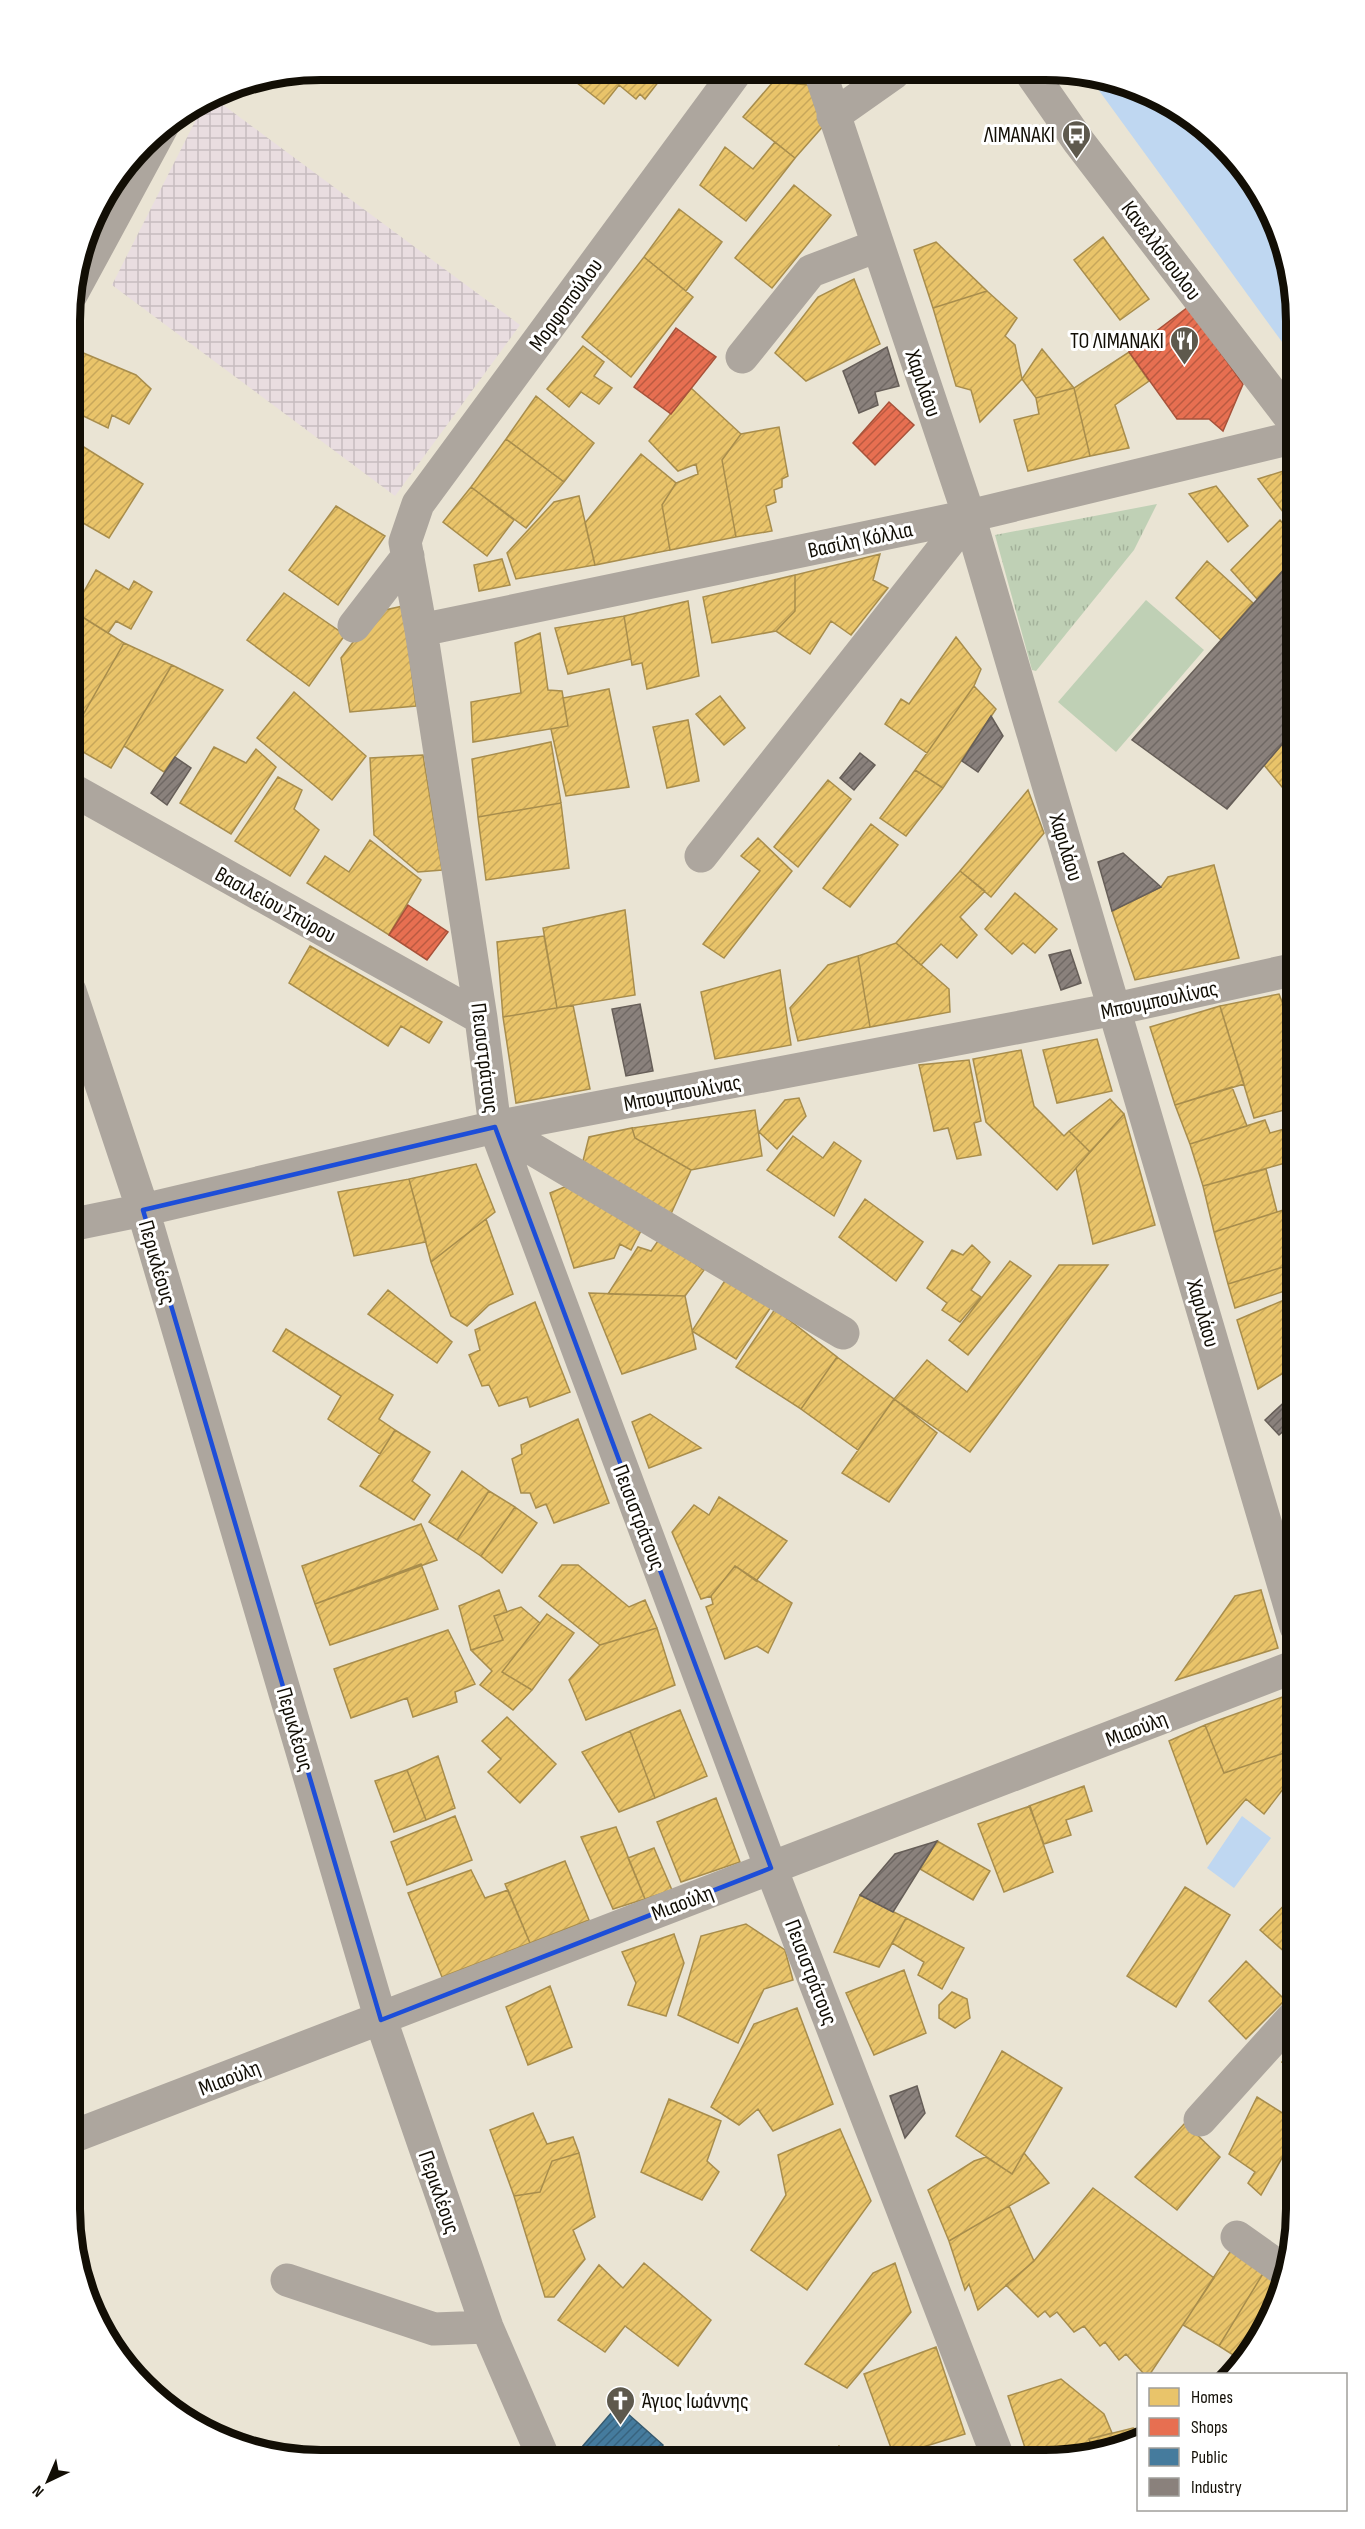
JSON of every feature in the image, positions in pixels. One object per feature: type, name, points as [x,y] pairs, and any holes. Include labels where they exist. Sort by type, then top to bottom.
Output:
[{"type":"street","name":"Μορφοπούλου","points":[[406,549],[418,504],[730,80]]},
{"type":"street","name":"Χαριλάου","points":[[822,80],[969,516],[1286,1593]]},
{"type":"street","points":[[833,116],[884,80]]},
{"type":"street","name":"Κανελλόπουλου","points":[[1036,80],[1079,142],[1286,412]]},
{"type":"street","points":[[85,268],[149,151]]},
{"type":"street","points":[[742,357],[811,271],[877,246]]},
{"type":"street","name":"Βασίλη Κόλλια","points":[[421,630],[969,516],[1286,439]]},
{"type":"street","points":[[701,856],[969,516]]},
{"type":"street","points":[[354,626],[406,549]]},
{"type":"street","name":"Πεισιστράτους","points":[[406,549],[421,630],[481,1018],[495,1127],[771,1868],[995,2450]]},
{"type":"street","name":"Βασιλείου Σπύρου","points":[[80,795],[481,1018]]},
{"type":"street","name":"Μπουμπουλίνας","points":[[80,1223],[495,1127],[1115,1009],[1286,971]]},
{"type":"street","name":"Περικλέους","points":[[80,1021],[143,1210],[381,2020],[487,2327],[541,2450]]},
{"type":"street","points":[[495,1127],[843,1333]]},
{"type":"street","name":"Μιαούλη","points":[[80,2134],[381,2020],[1286,1670]]},
{"type":"street","points":[[1200,2120],[1286,2026]]},
{"type":"street","points":[[1237,2237],[1278,2266]]},
{"type":"street","points":[[287,2280],[434,2329],[487,2327]]},
{"type":"highlighted area","points":[[495,1127],[771,1868],[381,2020],[143,1210]]},
{"type":"shaded area","points":[[219,102],[520,325],[395,496],[112,285],[200,112]]},
{"type":"green space","points":[[1157,504],[1134,550],[1036,671],[1032,670],[995,535]]},
{"type":"green space","points":[[1146,600],[1204,650],[1116,752],[1058,702]]},
{"type":"water","points":[[1095,85],[1137,98],[1178,120],[1215,150],[1236,174],[1261,214],[1273,243],[1281,274],[1285,305],[1285,346]]},
{"type":"water","points":[[1242,1816],[1271,1838],[1234,1888],[1207,1868]]},
{"type":"building: Homes","points":[[573,80],[660,80],[645,99],[640,94],[636,99],[619,85],[604,104]]},
{"type":"building: Homes","points":[[773,82],[810,85],[825,124],[795,158],[743,117]]},
{"type":"building: Homes","points":[[775,142],[795,158],[746,221],[700,185],[725,147],[753,169]]},
{"type":"building: Homes","points":[[794,185],[831,215],[772,288],[735,258]]},
{"type":"building: Homes","points":[[679,209],[722,242],[686,291],[644,257]]},
{"type":"building: Homes","points":[[1103,237],[1149,299],[1120,320],[1074,260]]},
{"type":"building: Homes","points":[[936,242],[987,291],[933,308],[914,250]]},
{"type":"building: Homes","points":[[644,257],[693,297],[631,377],[582,337]]},
{"type":"building: Homes","points":[[854,279],[880,344],[806,381],[775,353],[818,297]]},
{"type":"building: Homes","points":[[987,291],[1017,318],[1005,336],[1015,345],[1022,379],[980,422],[971,390],[956,386],[933,308]]},
{"type":"building: Homes","points":[[583,346],[604,362],[594,376],[612,388],[599,404],[581,392],[569,407],[547,389]]},
{"type":"building: Homes","points":[[1042,349],[1074,388],[1036,398],[1022,379]]},
{"type":"building: Homes","points":[[81,352],[136,375],[151,389],[129,424],[112,415],[108,428],[80,414]]},
{"type":"building: Homes","points":[[1129,352],[1149,381],[1115,405],[1129,448],[1090,456],[1074,388]]},
{"type":"building: Homes","points":[[691,388],[741,434],[722,460],[736,537],[670,550],[662,505],[676,483],[698,474],[696,464],[678,471],[649,441]]},
{"type":"building: Homes","points":[[1074,388],[1090,456],[1028,471],[1014,420],[1039,414],[1036,398]]},
{"type":"building: Homes","points":[[536,396],[594,443],[564,482],[506,439]]},
{"type":"building: Homes","points":[[779,427],[788,476],[782,479],[782,487],[774,490],[776,502],[766,506],[772,531],[736,537],[722,460],[741,434]]},
{"type":"building: Homes","points":[[506,439],[564,482],[526,528],[471,487]]},
{"type":"building: Homes","points":[[80,445],[143,484],[109,538],[80,521]]},
{"type":"building: Homes","points":[[641,454],[676,483],[662,505],[670,550],[595,565],[585,523]]},
{"type":"building: Homes","points":[[1286,470],[1286,516],[1258,479]]},
{"type":"building: Homes","points":[[1216,486],[1248,526],[1228,542],[1189,494]]},
{"type":"building: Homes","points":[[471,487],[514,520],[487,556],[443,522]]},
{"type":"building: Homes","points":[[579,496],[595,565],[516,579],[507,553],[554,502]]},
{"type":"building: Homes","points":[[336,506],[385,536],[338,605],[289,570]]},
{"type":"building: Homes","points":[[1280,520],[1286,527],[1286,567],[1257,599],[1231,570]]},
{"type":"building: Homes","points":[[880,554],[873,580],[888,588],[851,635],[831,621],[810,654],[776,631],[795,611],[795,575]]},
{"type":"building: Homes","points":[[502,559],[510,585],[479,591],[474,565]]},
{"type":"building: Homes","points":[[1207,561],[1253,603],[1221,640],[1176,598]]},
{"type":"building: Homes","points":[[96,570],[129,590],[134,581],[152,592],[131,629],[116,621],[108,633],[80,615],[80,599]]},
{"type":"building: Homes","points":[[795,575],[795,611],[776,631],[712,643],[703,597]]},
{"type":"building: Homes","points":[[284,593],[345,635],[309,686],[247,640]]},
{"type":"building: Homes","points":[[688,601],[699,676],[647,689],[642,663],[632,665],[624,616]]},
{"type":"building: Homes","points":[[403,606],[416,706],[350,712],[341,658],[376,612]]},
{"type":"building: Homes","points":[[80,616],[124,643],[80,720]]},
{"type":"building: Homes","points":[[624,616],[631,659],[568,674],[555,628]]},
{"type":"building: Homes","points":[[540,633],[548,690],[562,691],[568,726],[473,742],[471,702],[521,693],[515,643]]},
{"type":"building: Homes","points":[[956,637],[981,669],[974,686],[927,753],[885,724],[901,699],[909,704]]},
{"type":"building: Homes","points":[[124,643],[172,665],[111,768],[80,750],[80,720]]},
{"type":"building: Homes","points":[[172,665],[223,690],[164,772],[124,746]]},
{"type":"building: Homes","points":[[974,686],[996,709],[943,788],[915,770]]},
{"type":"building: Homes","points":[[609,689],[629,787],[566,796],[551,729],[568,726],[563,698]]},
{"type":"building: Homes","points":[[294,692],[366,756],[332,800],[257,738]]},
{"type":"building: Homes","points":[[720,696],[745,728],[724,745],[696,714]]},
{"type":"building: Homes","points":[[688,720],[699,781],[667,788],[653,727]]},
{"type":"building: Homes","points":[[1286,740],[1286,792],[1264,765]]},
{"type":"building: Homes","points":[[551,742],[561,803],[478,817],[472,759]]},
{"type":"building: Homes","points":[[214,747],[246,763],[256,749],[276,767],[231,834],[180,803]]},
{"type":"building: Homes","points":[[423,755],[442,870],[418,872],[374,835],[370,758]]},
{"type":"building: Homes","points":[[915,770],[943,788],[906,836],[880,818]]},
{"type":"building: Homes","points":[[278,777],[302,790],[294,809],[319,830],[290,876],[235,841]]},
{"type":"building: Homes","points":[[828,780],[851,799],[798,867],[774,847]]},
{"type":"building: Homes","points":[[1028,790],[1044,833],[991,897],[960,871]]},
{"type":"building: Homes","points":[[561,803],[569,868],[486,880],[478,817]]},
{"type":"building: Homes","points":[[871,824],[898,845],[850,907],[823,888]]},
{"type":"building: Homes","points":[[758,838],[792,871],[724,958],[703,944],[760,871],[741,856]]},
{"type":"building: Homes","points":[[370,840],[421,880],[389,935],[307,883],[325,856],[349,872]]},
{"type":"building: Homes","points":[[1214,865],[1239,958],[1135,980],[1112,911],[1161,887],[1168,877]]},
{"type":"building: Homes","points":[[960,871],[985,891],[960,917],[977,935],[957,958],[941,944],[921,965],[896,943]]},
{"type":"building: Homes","points":[[1015,893],[1057,929],[1035,953],[1023,943],[1012,954],[985,929]]},
{"type":"building: Homes","points":[[625,910],[635,995],[557,1008],[543,928]]},
{"type":"building: Homes","points":[[544,936],[557,1008],[503,1017],[497,942]]},
{"type":"building: Homes","points":[[896,943],[949,989],[950,1012],[870,1027],[858,956]]},
{"type":"building: Homes","points":[[310,946],[442,1022],[429,1043],[401,1026],[388,1046],[289,983]]},
{"type":"building: Homes","points":[[858,956],[870,1027],[798,1041],[790,1008],[828,965]]},
{"type":"building: Homes","points":[[780,970],[791,1045],[715,1059],[701,992]]},
{"type":"building: Homes","points":[[1279,994],[1286,1012],[1286,1110],[1254,1118],[1220,1006]]},
{"type":"building: Homes","points":[[573,1005],[590,1089],[516,1103],[503,1017]]},
{"type":"building: Homes","points":[[1220,1006],[1244,1084],[1175,1105],[1150,1027]]},
{"type":"building: Homes","points":[[1097,1039],[1112,1091],[1057,1103],[1043,1050]]},
{"type":"building: Homes","points":[[1021,1050],[1034,1106],[1064,1136],[1069,1131],[1090,1152],[1057,1190],[986,1122],[973,1059]]},
{"type":"building: Homes","points":[[969,1060],[981,1121],[974,1123],[981,1155],[957,1159],[948,1128],[934,1131],[919,1065]]},
{"type":"building: Homes","points":[[1232,1087],[1247,1126],[1190,1144],[1175,1105]]},
{"type":"building: Homes","points":[[799,1098],[806,1116],[777,1149],[759,1132],[785,1100]]},
{"type":"building: Homes","points":[[1110,1099],[1124,1114],[1090,1152],[1069,1131]]},
{"type":"building: Homes","points":[[755,1110],[762,1156],[691,1170],[635,1138],[632,1128]]},
{"type":"building: Homes","points":[[1124,1114],[1155,1225],[1093,1244],[1076,1168]]},
{"type":"building: Homes","points":[[1265,1120],[1270,1133],[1286,1129],[1286,1163],[1203,1186],[1190,1144]]},
{"type":"building: Homes","points":[[632,1128],[635,1138],[691,1170],[670,1216],[582,1165],[589,1137]]},
{"type":"building: Homes","points":[[793,1136],[823,1158],[834,1142],[861,1161],[834,1216],[767,1170]]},
{"type":"building: Homes","points":[[476,1164],[495,1212],[431,1262],[409,1179]]},
{"type":"building: Homes","points":[[1266,1169],[1277,1212],[1214,1232],[1203,1186]]},
{"type":"building: Homes","points":[[409,1179],[426,1242],[354,1256],[338,1192]]},
{"type":"building: Homes","points":[[574,1183],[642,1229],[631,1250],[620,1244],[614,1258],[574,1268],[550,1193]]},
{"type":"building: Homes","points":[[865,1199],[923,1242],[896,1281],[839,1237]]},
{"type":"building: Homes","points":[[1286,1209],[1286,1266],[1228,1284],[1214,1232]]},
{"type":"building: Homes","points":[[486,1219],[513,1294],[489,1305],[467,1326],[451,1316],[431,1262]]},
{"type":"building: Homes","points":[[660,1238],[704,1270],[685,1296],[608,1294],[638,1247],[651,1251]]},
{"type":"building: Homes","points":[[972,1245],[990,1262],[971,1290],[981,1297],[960,1322],[942,1310],[947,1303],[927,1288],[952,1250],[963,1255]]},
{"type":"building: Homes","points":[[1010,1261],[1031,1276],[968,1355],[949,1340]]},
{"type":"building: Homes","points":[[1059,1265],[1108,1265],[970,1452],[894,1399],[927,1360],[967,1392]]},
{"type":"building: Homes","points":[[1286,1266],[1286,1290],[1235,1308],[1228,1284]]},
{"type":"building: Homes","points":[[726,1279],[771,1307],[736,1359],[692,1331]]},
{"type":"building: Homes","points":[[388,1290],[452,1342],[437,1363],[368,1314]]},
{"type":"building: Homes","points":[[589,1293],[685,1296],[696,1349],[622,1374]]},
{"type":"building: Homes","points":[[1286,1299],[1286,1371],[1258,1389],[1237,1320]]},
{"type":"building: Homes","points":[[535,1302],[570,1392],[530,1407],[527,1397],[499,1406],[489,1385],[482,1386],[469,1355],[480,1350],[475,1330]]},
{"type":"building: Homes","points":[[775,1309],[837,1357],[801,1409],[736,1367]]},
{"type":"building: Homes","points":[[286,1329],[393,1395],[379,1419],[395,1430],[380,1454],[328,1419],[341,1396],[273,1351]]},
{"type":"building: Homes","points":[[837,1357],[894,1399],[858,1450],[801,1409]]},
{"type":"building: Homes","points":[[894,1399],[937,1433],[889,1502],[842,1473]]},
{"type":"building: Homes","points":[[650,1414],[701,1448],[649,1468],[632,1422]]},
{"type":"building: Homes","points":[[578,1419],[609,1503],[554,1523],[546,1504],[536,1508],[530,1493],[521,1493],[512,1459],[522,1454],[521,1445]]},
{"type":"building: Homes","points":[[395,1430],[430,1452],[412,1481],[430,1495],[414,1520],[360,1486]]},
{"type":"building: Homes","points":[[462,1471],[489,1491],[457,1540],[429,1522]]},
{"type":"building: Homes","points":[[489,1491],[515,1507],[481,1556],[457,1540]]},
{"type":"building: Homes","points":[[719,1497],[787,1541],[756,1581],[735,1566],[711,1596],[701,1599],[672,1532],[694,1505],[709,1515]]},
{"type":"building: Homes","points":[[515,1507],[537,1523],[502,1573],[481,1556]]},
{"type":"building: Homes","points":[[421,1524],[437,1560],[315,1604],[302,1566]]},
{"type":"building: Homes","points":[[421,1564],[438,1609],[330,1645],[315,1604]]},
{"type":"building: Homes","points":[[562,1565],[578,1565],[629,1607],[645,1600],[657,1628],[600,1645],[539,1596]]},
{"type":"building: Homes","points":[[735,1566],[792,1603],[768,1653],[757,1646],[725,1659],[706,1607],[713,1604],[711,1596]]},
{"type":"building: Homes","points":[[499,1590],[507,1612],[494,1616],[503,1640],[471,1650],[459,1606]]},
{"type":"building: Homes","points":[[1261,1590],[1278,1648],[1176,1680],[1235,1596]]},
{"type":"building: Homes","points":[[521,1607],[540,1623],[502,1672],[532,1690],[513,1710],[480,1685],[492,1671],[471,1650],[503,1640],[494,1616]]},
{"type":"building: Homes","points":[[547,1614],[574,1633],[532,1690],[502,1672]]},
{"type":"building: Homes","points":[[657,1628],[675,1685],[586,1720],[569,1680],[600,1645]]},
{"type":"building: Homes","points":[[448,1630],[475,1684],[455,1692],[457,1702],[413,1717],[407,1698],[351,1718],[334,1669]]},
{"type":"building: Homes","points":[[1286,1696],[1286,1752],[1224,1773],[1205,1725]]},
{"type":"building: Homes","points":[[680,1710],[707,1776],[655,1798],[630,1731]]},
{"type":"building: Homes","points":[[507,1717],[556,1764],[520,1803],[488,1772],[501,1759],[482,1741]]},
{"type":"building: Homes","points":[[1205,1725],[1224,1773],[1286,1752],[1286,1785],[1264,1814],[1246,1799],[1207,1844],[1169,1741]]},
{"type":"building: Homes","points":[[630,1731],[655,1798],[619,1812],[582,1752]]},
{"type":"building: Homes","points":[[438,1756],[455,1808],[426,1820],[407,1770]]},
{"type":"building: Homes","points":[[407,1770],[426,1820],[394,1832],[375,1781]]},
{"type":"building: Homes","points":[[1084,1786],[1092,1811],[1066,1820],[1071,1835],[1044,1844],[1029,1806]]},
{"type":"building: Homes","points":[[716,1798],[740,1862],[681,1882],[657,1822]]},
{"type":"building: Homes","points":[[1030,1806],[1053,1872],[1004,1892],[978,1824]]},
{"type":"building: Homes","points":[[455,1816],[472,1860],[407,1885],[391,1842]]},
{"type":"building: Homes","points":[[616,1827],[645,1899],[613,1909],[581,1837]]},
{"type":"building: Homes","points":[[937,1841],[990,1871],[973,1900],[920,1869]]},
{"type":"building: Homes","points":[[654,1848],[672,1890],[645,1899],[628,1858]]},
{"type":"building: Homes","points":[[565,1861],[589,1920],[530,1943],[505,1884]]},
{"type":"building: Homes","points":[[471,1870],[485,1898],[508,1890],[530,1943],[442,1977],[408,1893]]},
{"type":"building: Homes","points":[[1185,1887],[1230,1915],[1176,2007],[1127,1976]]},
{"type":"building: Homes","points":[[860,1895],[906,1918],[879,1967],[834,1952]]},
{"type":"building: Homes","points":[[1286,1903],[1286,1953],[1260,1930]]},
{"type":"building: Homes","points":[[906,1918],[964,1948],[942,1989],[918,1975],[924,1962],[892,1943]]},
{"type":"building: Homes","points":[[746,1924],[785,1950],[793,1980],[764,1989],[738,2043],[678,2015],[701,1936]]},
{"type":"building: Homes","points":[[674,1934],[684,1963],[666,2016],[628,2005],[636,1983],[622,1952]]},
{"type":"building: Homes","points":[[1246,1961],[1285,2000],[1246,2039],[1209,2001]]},
{"type":"building: Homes","points":[[904,1970],[926,2033],[874,2055],[846,1993]]},
{"type":"building: Homes","points":[[550,1986],[572,2047],[528,2065],[506,2007]]},
{"type":"building: Homes","points":[[952,1992],[967,1999],[970,2018],[955,2028],[939,2018],[939,2005]]},
{"type":"building: Homes","points":[[797,2008],[833,2104],[773,2131],[758,2109],[739,2125],[711,2107],[754,2024]]},
{"type":"building: Homes","points":[[1002,2051],[1062,2088],[1012,2174],[956,2136]]},
{"type":"building: Homes","points":[[1257,2097],[1286,2115],[1286,2151],[1261,2195],[1248,2183],[1255,2172],[1229,2154]]},
{"type":"building: Homes","points":[[669,2099],[721,2121],[707,2161],[719,2172],[702,2200],[641,2172]]},
{"type":"building: Homes","points":[[533,2113],[547,2144],[573,2137],[579,2153],[552,2161],[540,2192],[514,2196],[490,2130]]},
{"type":"building: Homes","points":[[1185,2123],[1220,2157],[1177,2210],[1135,2177]]},
{"type":"building: Homes","points":[[840,2129],[871,2201],[807,2290],[751,2250],[786,2195],[778,2155]]},
{"type":"building: Homes","points":[[579,2153],[595,2217],[573,2230],[585,2259],[554,2297],[545,2297],[514,2196],[540,2192],[552,2161]]},
{"type":"building: Homes","points":[[1024,2153],[1049,2183],[949,2241],[928,2190],[974,2161],[986,2157],[1012,2174]]},
{"type":"building: Homes","points":[[1093,2188],[1214,2278],[1151,2373],[1143,2373],[1126,2354],[1119,2360],[1105,2342],[1100,2346],[1084,2326],[1074,2332],[1057,2312],[1050,2317],[1045,2311],[1038,2317],[1006,2285],[1034,2261]]},
{"type":"building: Homes","points":[[1009,2206],[1034,2261],[978,2310],[969,2284],[965,2290],[949,2241]]},
{"type":"building: Homes","points":[[1235,2244],[1267,2267],[1219,2346],[1183,2325]]},
{"type":"building: Homes","points":[[644,2263],[711,2320],[678,2366],[625,2326],[605,2352],[558,2320],[599,2265],[623,2288]]},
{"type":"building: Homes","points":[[895,2263],[911,2312],[847,2388],[805,2364],[873,2273]]},
{"type":"building: Homes","points":[[1267,2267],[1276,2274],[1267,2301],[1253,2329],[1235,2356],[1219,2346]]},
{"type":"building: Homes","points":[[936,2347],[965,2434],[913,2450],[892,2450],[864,2374]]},
{"type":"building: Homes","points":[[1061,2379],[1104,2414],[1112,2433],[1089,2439],[1091,2445],[1026,2450],[1008,2396]]},
{"type":"building: Homes","points":[[1133,2428],[1137,2430],[1091,2445],[1089,2439]]},
{"type":"building: Shops","name":"ΤΟ ΛΙΜΑΝΑΚΙ","points":[[1188,307],[1243,384],[1223,431],[1209,419],[1177,419],[1129,352]]},
{"type":"building: Shops","points":[[676,328],[716,357],[671,414],[634,387]]},
{"type":"building: Shops","points":[[889,402],[914,425],[875,465],[853,443]]},
{"type":"building: Shops","points":[[408,905],[448,932],[427,960],[389,935]]},
{"type":"building: Public","name":"Άγιος Ιωάννης","points":[[618,2405],[663,2445],[659,2450],[586,2450],[582,2447]]},
{"type":"building: Industry","points":[[887,347],[899,386],[875,392],[878,405],[859,413],[843,371]]},
{"type":"building: Industry","points":[[1286,567],[1286,740],[1227,809],[1132,740]]},
{"type":"building: Industry","points":[[991,716],[1003,736],[978,772],[962,761]]},
{"type":"building: Industry","points":[[860,753],[875,765],[854,790],[840,778]]},
{"type":"building: Industry","points":[[175,757],[191,768],[167,805],[151,793]]},
{"type":"building: Industry","points":[[1123,853],[1161,887],[1112,911],[1098,862]]},
{"type":"building: Industry","points":[[1070,950],[1081,983],[1061,990],[1049,955]]},
{"type":"building: Industry","points":[[640,1004],[653,1071],[626,1076],[612,1009]]},
{"type":"building: Industry","points":[[1286,1401],[1286,1429],[1279,1435],[1265,1420]]},
{"type":"building: Industry","points":[[937,1841],[893,1912],[860,1895],[895,1854]]},
{"type":"building: Industry","points":[[917,2086],[925,2113],[905,2138],[890,2096]]},
{"type":"place","name":"ΛΙΜΑΝΑΚΙ","points":[[1076,160]]},
{"type":"place","name":"ΤΟ ΛΙΜΑΝΑΚΙ","points":[[1185,366]]},
{"type":"place","name":"Άγιος Ιωάννης","points":[[621,2426]]}]
